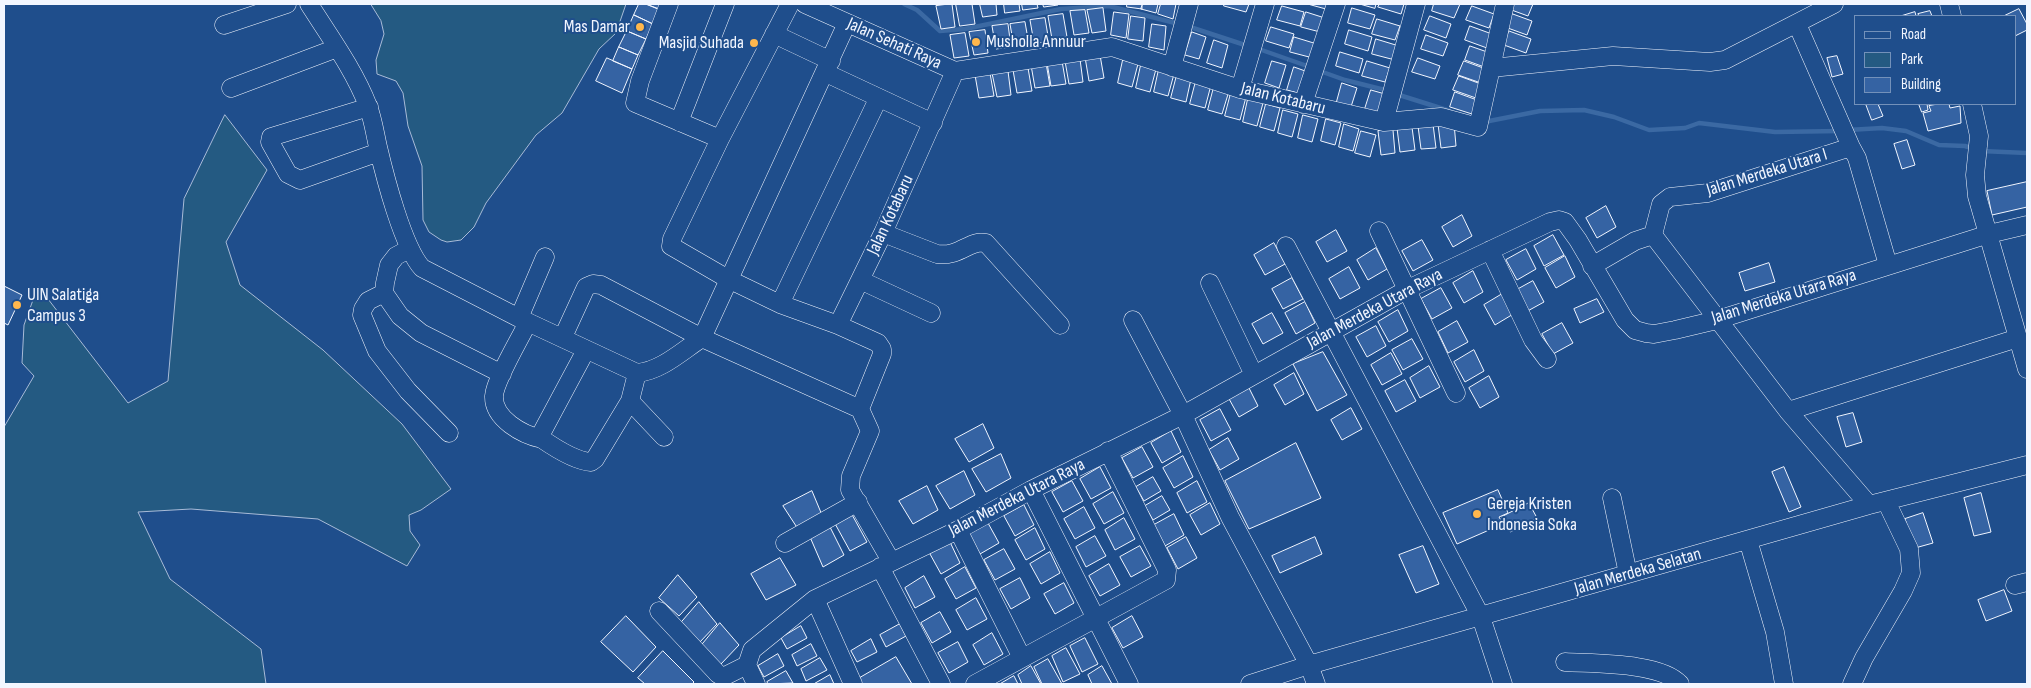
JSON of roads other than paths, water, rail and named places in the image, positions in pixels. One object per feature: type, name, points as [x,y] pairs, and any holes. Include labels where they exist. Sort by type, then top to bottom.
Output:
[{"type":"street","points":[[224,25],[287,4]]},
{"type":"street","points":[[309,4],[337,48],[368,107],[379,152],[409,249],[416,261],[429,273],[524,320],[564,337],[586,350],[637,372],[648,372],[660,366],[702,338],[847,23]]},
{"type":"street","points":[[669,4],[640,81],[635,103],[720,139]]},
{"type":"street","points":[[679,122],[725,4]]},
{"type":"street","points":[[790,4],[720,139],[670,244],[673,249],[728,279],[780,304],[838,325],[878,343],[882,349],[860,409]]},
{"type":"street","name":"Jalan Sehati Raya","points":[[805,4],[955,71]]},
{"type":"street","points":[[1240,89],[1265,4]]},
{"type":"street","points":[[1303,104],[1336,4]]},
{"type":"street","points":[[1384,122],[1416,4]]},
{"type":"street","name":"Jalan Kotabaru","points":[[838,325],[883,233],[955,71],[1105,47],[1240,89],[1384,122],[1441,117],[1478,127],[1505,4]]},
{"type":"street","points":[[1491,68],[1613,56],[1710,62],[1725,60],[1834,4]]},
{"type":"street","points":[[1172,67],[1186,19]]},
{"type":"street","points":[[1796,24],[1846,135]]},
{"type":"street","points":[[774,34],[878,99],[933,123]]},
{"type":"street","points":[[231,88],[337,48]]},
{"type":"street","points":[[780,304],[878,99]]},
{"type":"street","points":[[1972,105],[1979,136],[1975,175],[1978,196],[2027,368]]},
{"type":"street","points":[[368,107],[271,137],[270,142],[288,174],[300,180],[379,152]]},
{"type":"street","name":"Jalan Merdeka Utara I","points":[[1653,235],[1661,204],[1670,197],[1708,193],[1846,135],[1857,158],[1888,265]]},
{"type":"street","name":"Jalan Merdeka Utara Raya","points":[[747,665],[752,650],[815,599],[958,530],[1031,490],[1183,415],[1408,289],[1558,220],[1564,222],[1578,240],[1626,320],[1635,330],[1654,334],[1717,320],[1888,265],[2027,224]]},
{"type":"street","points":[[1380,231],[1456,393]]},
{"type":"street","points":[[883,233],[937,254],[945,255],[958,253],[975,243],[986,243],[1060,325]]},
{"type":"street","points":[[1592,266],[1635,241],[1653,235],[1788,411],[1877,503],[1909,549],[1911,573],[1907,584],[1864,658],[1852,684]]},
{"type":"street","points":[[1286,246],[1481,617],[1503,684]]},
{"type":"street","points":[[409,249],[396,256],[389,265],[384,293],[400,316],[421,333],[502,374]]},
{"type":"street","points":[[1490,250],[1533,340],[1547,359]]},
{"type":"street","points":[[545,257],[524,320],[494,392],[496,405],[506,420],[518,431],[542,439],[566,453],[591,462],[630,401],[637,372]]},
{"type":"street","points":[[860,280],[931,313]]},
{"type":"street","points":[[1210,283],[1254,374]]},
{"type":"street","points":[[564,337],[586,287],[592,284],[601,285],[702,338],[860,409],[870,430],[850,481],[850,490],[858,502],[941,684]]},
{"type":"street","points":[[384,293],[368,300],[363,308],[362,315],[377,352],[408,391],[449,433]]},
{"type":"street","points":[[1133,320],[1183,415],[1230,517],[1309,665],[1316,684]]},
{"type":"street","points":[[1788,411],[2018,338]]},
{"type":"street","points":[[542,439],[541,431],[586,350]]},
{"type":"street","points":[[630,401],[664,437]]},
{"type":"street","points":[[975,684],[1165,582],[1168,574],[1108,451]]},
{"type":"street","name":"Jalan Merdeka Selatan","points":[[1250,684],[1268,682],[1309,665],[1877,503],[2027,465]]},
{"type":"street","points":[[1031,490],[1129,684]]},
{"type":"street","points":[[1612,498],[1628,574]]},
{"type":"street","points":[[785,543],[858,502]]},
{"type":"street","points":[[958,530],[1022,658]]},
{"type":"street","points":[[1748,540],[1775,632],[1784,684]]},
{"type":"street","points":[[815,599],[854,684]]},
{"type":"street","points":[[658,611],[718,674],[724,677],[747,665],[756,684]]},
{"type":"street","points":[[1565,662],[1647,669],[1674,678],[1680,684]]},
{"type":"waterway","points":[[904,4],[917,10],[940,31],[965,29],[1061,9],[1109,6],[1179,24]]},
{"type":"waterway","points":[[1187,26],[1248,46]]},
{"type":"waterway","points":[[1256,48],[1310,67]]},
{"type":"waterway","points":[[1317,70],[1345,80],[1389,91]]},
{"type":"waterway","points":[[1396,94],[1450,111]]},
{"type":"waterway","points":[[1484,122],[1540,111],[1584,110],[1614,117],[1649,130],[1685,128],[1699,123],[1775,132],[1840,131]]},
{"type":"waterway","points":[[1848,130],[1882,128],[1906,131],[1939,145],[1965,146],[1974,149]]},
{"type":"waterway","points":[[1981,151],[2027,153]]},
{"type":"place","name":"Mas Damar","points":[[640,27]]},
{"type":"place","name":"Musholla Annuur","points":[[976,42]]},
{"type":"place","name":"Masjid Suhada","points":[[754,43]]},
{"type":"place","name":"UIN Salatiga Campus 3","points":[[17,305]]},
{"type":"place","name":"Gereja Kristen Indonesia Soka","points":[[1477,514]]}]
